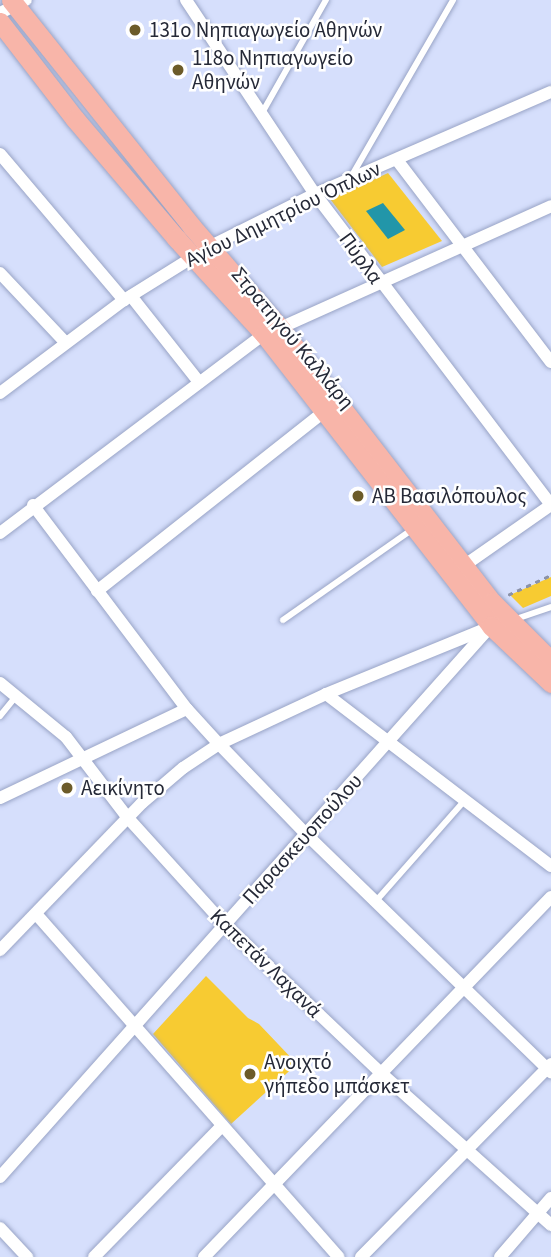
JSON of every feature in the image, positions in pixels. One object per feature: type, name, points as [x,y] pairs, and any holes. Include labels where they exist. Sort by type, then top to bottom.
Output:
[{"type":"main road","name":"Στρατηγού Καλλάρη","points":[[13,4],[200,251]]},
{"type":"main road","name":"Στρατηγού Καλλάρη","points":[[0,22],[75,119],[272,331],[465,565],[492,602],[500,624],[551,661]]},
{"type":"main road","name":"Στρατηγού Καλλάρη","points":[[272,331],[326,410],[414,527],[551,683]]},
{"type":"street","name":"Πύρλα","points":[[186,0],[315,194],[551,505]]},
{"type":"street","name":"Αγίου Δημητρίου Όπλων","points":[[0,393],[127,298],[200,251],[350,178],[551,92]]},
{"type":"street","points":[[0,154],[199,382]]},
{"type":"street","points":[[397,160],[551,362]]},
{"type":"street","points":[[0,533],[33,505],[272,331],[551,206]]},
{"type":"street","points":[[0,273],[66,343]]},
{"type":"street","points":[[97,591],[326,410]]},
{"type":"street","points":[[33,505],[187,709],[219,744],[375,903],[550,1068],[361,1257]]},
{"type":"street","points":[[465,565],[551,505]]},
{"type":"street","points":[[0,950],[37,915],[128,818],[183,768],[219,744],[326,694],[500,624]]},
{"type":"street","name":"Παρασκευοπούλου","points":[[0,1177],[388,742],[500,624]]},
{"type":"street","name":"Καπετάν Λαχανά","points":[[0,683],[66,737],[128,818],[225,925],[381,1073],[551,1225]]},
{"type":"street","points":[[326,694],[551,866]]},
{"type":"street","points":[[0,798],[187,709]]},
{"type":"street","points":[[204,1257],[551,897]]},
{"type":"street","points":[[37,915],[338,1257]]},
{"type":"street","points":[[94,1257],[222,1126]]},
{"type":"street","points":[[500,1257],[551,1198]]},
{"type":"street","points":[[0,1228],[27,1257]]},
{"type":"lane","points":[[262,113],[326,0]]},
{"type":"lane","points":[[350,178],[453,0]]},
{"type":"lane","points":[[283,620],[414,527]]},
{"type":"lane","points":[[500,624],[551,607]]},
{"type":"lane","points":[[0,716],[16,696]]},
{"type":"lane","points":[[375,903],[465,800]]},
{"type":"path","points":[[492,602],[551,575]]},
{"type":"shaded area","points":[[388,173],[442,241],[382,267],[330,199]]},
{"type":"shaded area","points":[[551,577],[551,596],[523,608],[510,595]]},
{"type":"shaded area","points":[[206,976],[248,1018],[259,1024],[297,1064],[231,1124],[153,1034]]},
{"type":"water","points":[[383,203],[405,230],[388,239],[366,211]]},
{"type":"place","name":"131ο Νηπιαγωγείο Αθηνών","points":[[135,30]]},
{"type":"place","name":"118ο Νηπιαγωγείο Αθηνών","points":[[178,70]]},
{"type":"place","name":"AB Βασιλόπουλος","points":[[358,496]]},
{"type":"place","name":"Αεικίνητο","points":[[67,788]]},
{"type":"place","name":"Ανοιχτό γήπεδο μπάσκετ","points":[[250,1074]]}]
